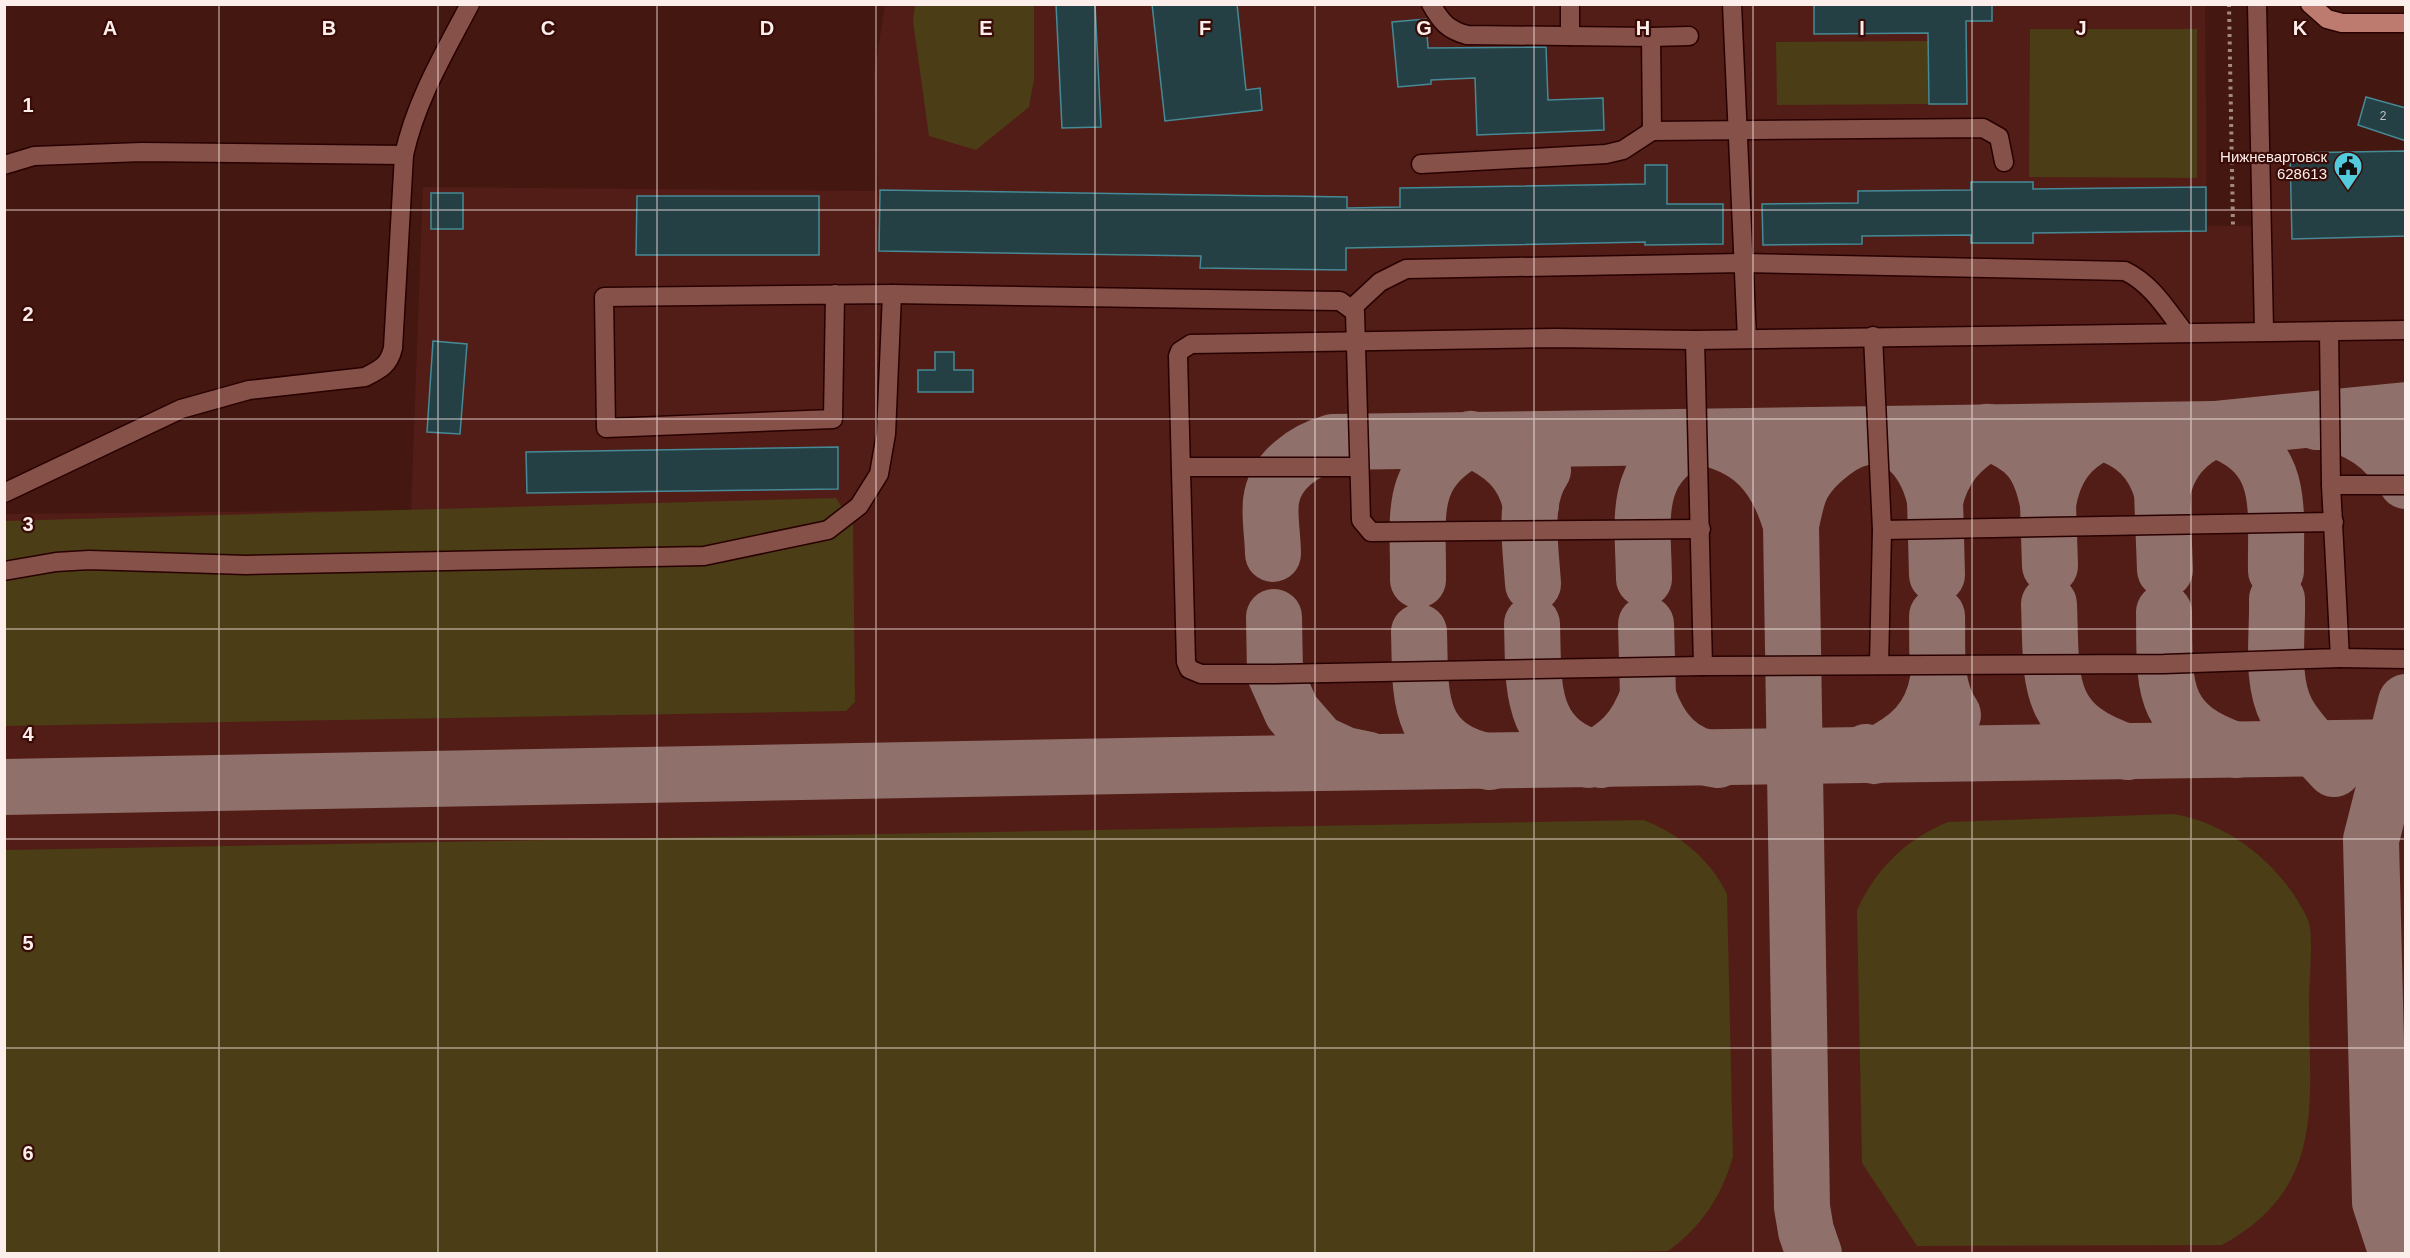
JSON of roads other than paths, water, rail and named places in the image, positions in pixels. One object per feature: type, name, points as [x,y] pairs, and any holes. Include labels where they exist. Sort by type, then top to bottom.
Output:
[{"type":"main road","points":[[2310,4],[2327,19],[2342,23],[2406,23]]},
{"type":"street","points":[[4,493],[181,409],[249,390],[365,377],[380,370],[389,362],[393,348],[404,155],[411,120],[427,83],[470,4]]},
{"type":"street","points":[[1431,4],[1439,19],[1451,30],[1467,35],[1689,36]]},
{"type":"street","points":[[1570,4],[1570,36]]},
{"type":"street","points":[[1732,4],[1747,339]]},
{"type":"street","points":[[2257,4],[2264,330]]},
{"type":"street","points":[[1651,37],[1652,131]]},
{"type":"street","points":[[1421,165],[1606,154],[1623,150],[1652,131],[1983,128],[1999,137],[2004,162]]},
{"type":"street","points":[[4,157],[218,152],[404,155]]},
{"type":"street","points":[[4,165],[34,156]]},
{"type":"street","points":[[1352,308],[1380,282],[1406,269],[1743,263],[2125,271],[2138,277],[2150,288],[2184,332]]},
{"type":"street","points":[[835,294],[833,419],[606,428],[604,297],[835,294],[892,294],[1340,301],[1352,308],[1354,312],[1357,341],[1358,467],[1361,520],[1365,528],[1378,534],[1701,529]]},
{"type":"street","points":[[4,571],[56,562],[89,560],[246,565],[704,556],[828,530],[859,506],[879,474],[886,434],[892,294]]},
{"type":"street","points":[[2406,330],[2264,330],[1695,340],[1556,338],[1191,344],[1185,347],[1178,356],[1186,662],[1194,672],[1275,674],[1703,666],[2164,664],[2340,658],[2406,659]]},
{"type":"street","points":[[2329,331],[2331,485],[2340,658]]},
{"type":"street","points":[[1873,336],[1882,530],[1880,665]]},
{"type":"street","points":[[1695,340],[1703,666]]},
{"type":"street","points":[[1182,467],[1358,467]]},
{"type":"street","points":[[2331,485],[2406,485]]},
{"type":"street","points":[[1882,530],[2334,522]]},
{"type":"place","name":"Нижневартовск 628613","points":[[2348,192]]}]
